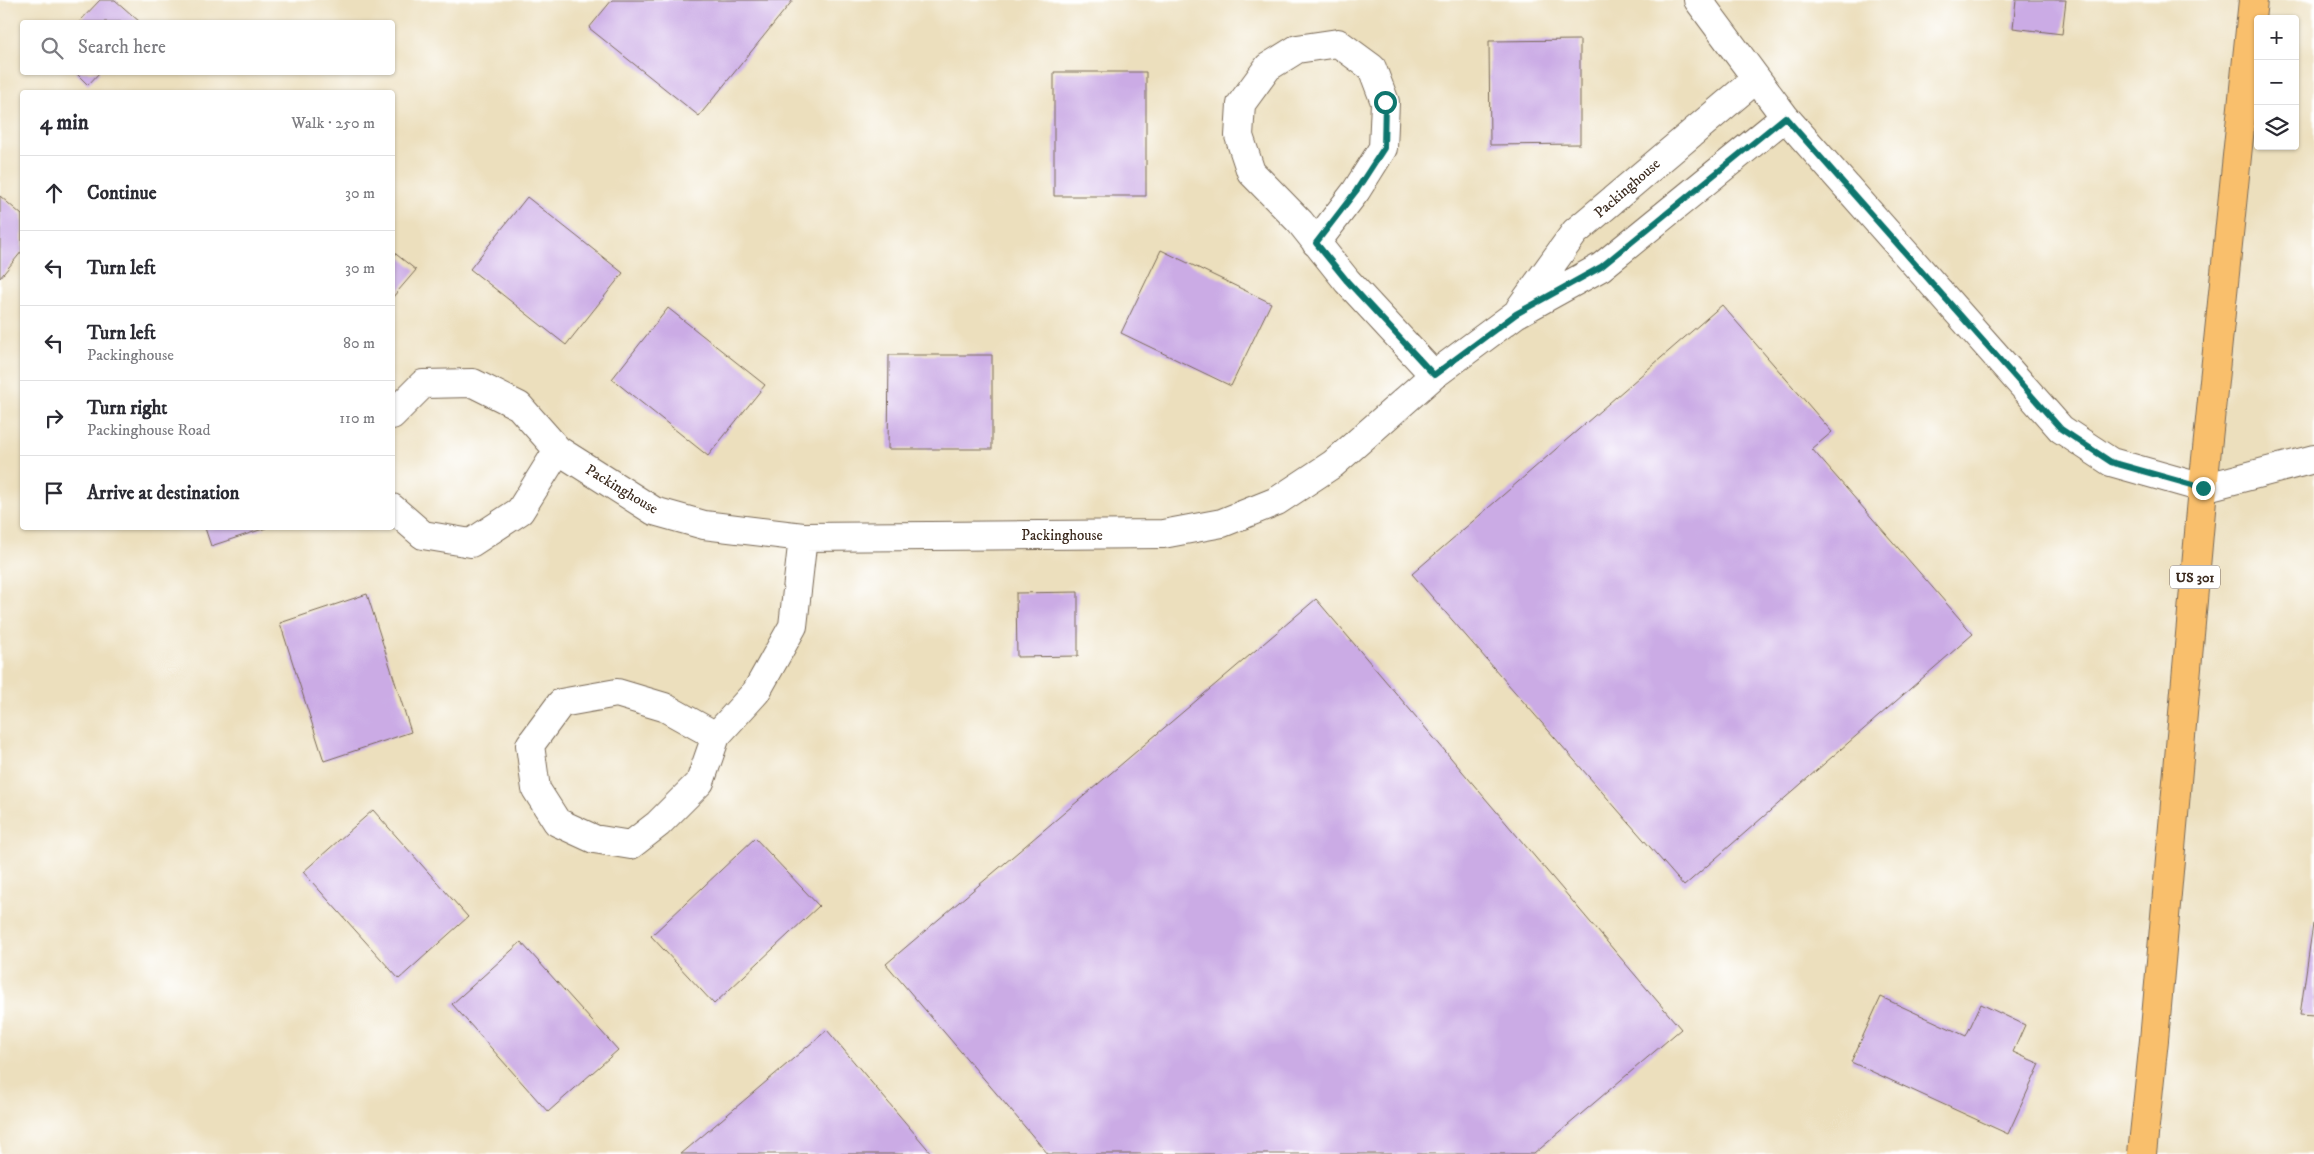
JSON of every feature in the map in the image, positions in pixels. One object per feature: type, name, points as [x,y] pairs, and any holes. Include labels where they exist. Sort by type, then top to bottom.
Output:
[{"type":"main road","name":"US 301","points":[[2142,1154],[2154,1040],[2203,488],[2253,0]]},
{"type":"street","points":[[1698,0],[1785,117],[2061,429],[2111,462],[2203,488],[2314,459]]},
{"type":"street","points":[[1316,243],[1356,191],[1384,148],[1385,102],[1372,68],[1338,43],[1297,49],[1268,67],[1241,104],[1239,136],[1251,172],[1300,222],[1316,243],[1347,281],[1434,375]]},
{"type":"street","name":"Packinghouse","points":[[1516,314],[1575,232],[1756,79]]},
{"type":"street","name":"Packinghouse","points":[[395,411],[423,384],[473,383],[519,406],[558,450],[654,511],[704,525],[803,537],[1163,534],[1222,523],[1277,501],[1333,464],[1434,375],[1516,314],[1601,267],[1785,117]]},
{"type":"street","points":[[395,511],[423,535],[470,543],[520,511],[558,450]]},
{"type":"street","points":[[716,736],[664,707],[617,693],[561,703],[530,744],[536,789],[557,822],[594,840],[631,845],[658,824],[700,782],[716,736],[756,692],[793,626],[803,537]]},
{"type":"building","points":[[100,0],[115,0],[138,20],[81,20]]},
{"type":"building","points":[[612,0],[793,0],[699,116],[589,28]]},
{"type":"building","points":[[2016,0],[2066,0],[2062,34],[2013,28]]},
{"type":"building","points":[[1580,40],[1580,144],[1490,145],[1489,41]]},
{"type":"building","points":[[1054,72],[1146,72],[1146,196],[1054,196]]},
{"type":"building","points":[[78,75],[97,75],[88,85]]},
{"type":"building","points":[[0,196],[20,213],[20,253],[0,278]]},
{"type":"building","points":[[527,197],[623,273],[566,345],[470,269]]},
{"type":"building","points":[[1161,250],[1271,303],[1231,386],[1121,333]]},
{"type":"building","points":[[395,253],[416,270],[395,294]]},
{"type":"building","points":[[1722,305],[1832,432],[1812,449],[1973,634],[1684,886],[1412,574]]},
{"type":"building","points":[[668,308],[765,385],[708,456],[612,379]]},
{"type":"building","points":[[889,355],[992,355],[992,449],[888,449]]},
{"type":"building","points":[[206,530],[260,530],[211,546]]},
{"type":"building","points":[[1078,592],[1078,656],[1017,657],[1016,593]]},
{"type":"building","points":[[367,594],[411,732],[324,761],[280,623]]},
{"type":"building","points":[[1316,599],[1681,1029],[1534,1154],[1048,1154],[886,964]]},
{"type":"building","points":[[373,810],[468,917],[399,979],[303,872]]},
{"type":"building","points":[[755,838],[819,906],[714,1004],[651,936]]},
{"type":"building","points":[[2314,924],[2314,1016],[2300,1015]]},
{"type":"building","points":[[521,942],[618,1050],[548,1112],[452,1004]]},
{"type":"building","points":[[1881,997],[1966,1036],[1981,1004],[2025,1025],[2013,1052],[2040,1064],[2008,1134],[1851,1062]]},
{"type":"building","points":[[827,1030],[932,1154],[681,1154]]},
{"type":"route","points":[[1385,102],[1384,148],[1356,191],[1316,243],[1347,281],[1434,375],[1516,314],[1601,267],[1785,117],[2061,429],[2111,462],[2203,488]]}]
